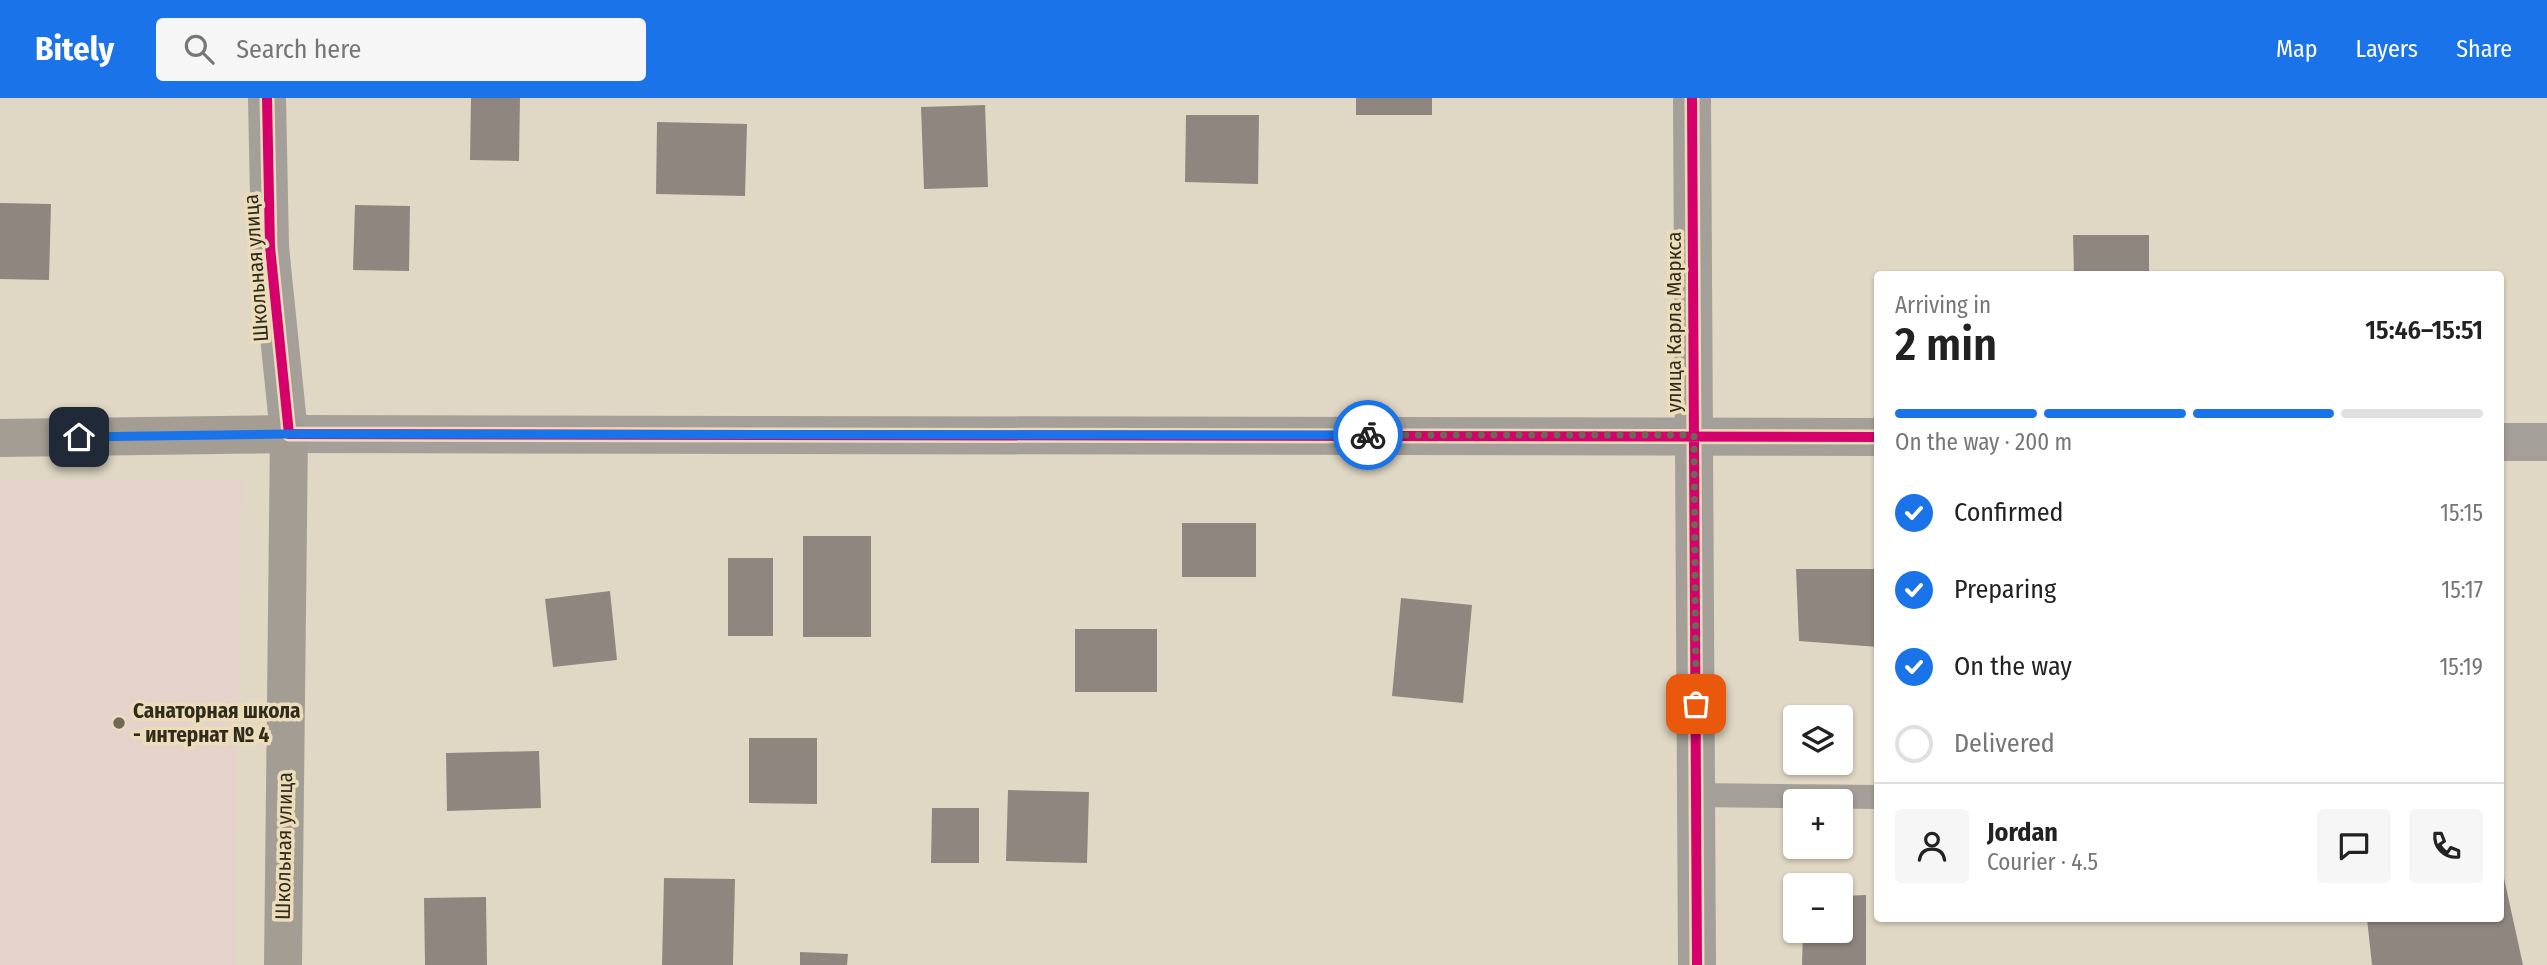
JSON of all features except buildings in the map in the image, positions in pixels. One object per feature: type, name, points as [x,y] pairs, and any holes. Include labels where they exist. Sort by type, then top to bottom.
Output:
[{"type":"main road","points":[[0,438],[289,434]]},
{"type":"main road","name":"Школьная улица","points":[[283,965],[289,434]]},
{"type":"street","name":"Школьная улица","points":[[267,98],[270,247],[289,434]]},
{"type":"street","name":"улица Карла Маркса","points":[[1692,98],[1696,965]]},
{"type":"street","points":[[289,434],[1874,437]]},
{"type":"street","points":[[2504,442],[2547,442]]},
{"type":"lane","points":[[1696,795],[1874,797]]},
{"type":"shaded area","name":"Санаторная школа - интернат № 4","points":[[242,480],[235,965],[0,965],[0,481]]},
{"type":"cycle path","points":[[267,98],[270,247],[289,434],[1874,437]]},
{"type":"cycle path","points":[[1692,98],[1697,965]]},
{"type":"way so far","points":[[1368,435],[1694,435],[1696,704]]},
{"type":"place","name":"Санаторная школа - интернат № 4","points":[[119,723]]},
{"type":"route","points":[[79,437],[289,434],[1368,435]]}]
